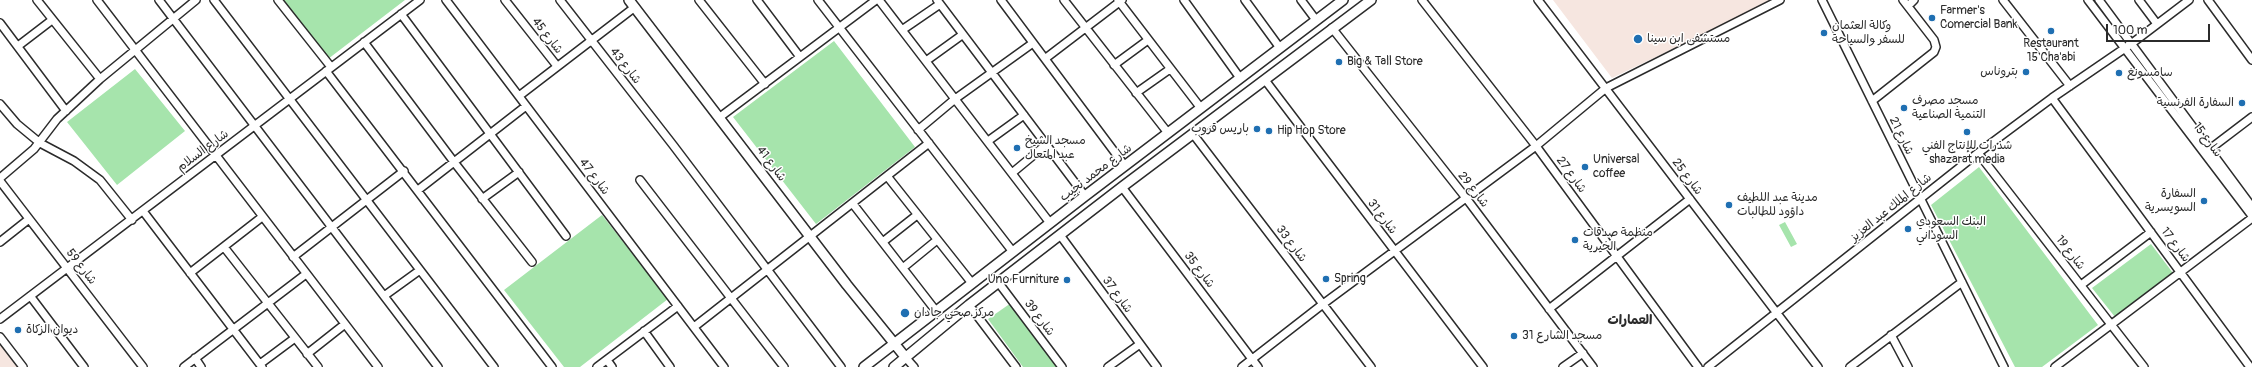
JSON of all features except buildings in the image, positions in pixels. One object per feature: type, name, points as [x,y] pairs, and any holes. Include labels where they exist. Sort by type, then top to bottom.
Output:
[{"type":"main road","name":"شارع محمد نجيب","points":[[864,367],[971,282],[1013,252],[1200,107],[1344,0]]},
{"type":"main road","points":[[894,367],[998,282],[1371,0]]},
{"type":"main road","name":"شارع 41","points":[[631,2],[810,237],[906,358]]},
{"type":"street","points":[[37,0],[100,79]]},
{"type":"street","points":[[98,0],[215,156],[378,367]]},
{"type":"street","points":[[159,0],[172,19],[256,125],[438,367]]},
{"type":"street","points":[[0,178],[40,143],[49,128],[100,79],[134,49],[196,0]]},
{"type":"street","points":[[214,0],[494,367]]},
{"type":"street","points":[[278,0],[418,190],[552,367]]},
{"type":"street","name":"شارع السلام","points":[[0,319],[31,297],[420,0]]},
{"type":"street","name":"شارع 47","points":[[446,0],[724,367]]},
{"type":"street","name":"شارع 45","points":[[506,0],[557,66]]},
{"type":"street","name":"شارع 43","points":[[560,0],[673,145],[841,367]]},
{"type":"street","points":[[699,0],[765,84]]},
{"type":"street","points":[[757,0],[800,58]]},
{"type":"street","points":[[818,0],[1013,252]]},
{"type":"street","points":[[720,117],[876,0]]},
{"type":"street","points":[[879,0],[1050,223]]},
{"type":"street","points":[[1001,0],[1046,58],[1125,166]]},
{"type":"street","points":[[1064,0],[1168,133]]},
{"type":"street","points":[[1046,58],[1120,0],[1148,40],[1200,107]]},
{"type":"street","points":[[1184,0],[1240,78]]},
{"type":"street","points":[[1245,0],[1280,48]]},
{"type":"street","points":[[1301,0],[1316,20]]},
{"type":"street","name":"شارع 27","points":[[1422,0],[1536,146],[1698,367]]},
{"type":"street","name":"شارع 25","points":[[1538,0],[1818,367]]},
{"type":"street","points":[[1242,367],[1323,304],[1536,146],[1606,88],[1780,0]]},
{"type":"street","name":"شارع 21","points":[[1822,0],[2004,367]]},
{"type":"street","points":[[1872,100],[1934,52],[1936,47],[1934,40],[1905,3],[1914,0]]},
{"type":"street","points":[[2004,0],[2070,86]]},
{"type":"street","name":"شارع 15","points":[[2088,0],[2124,49],[2252,207]]},
{"type":"street","name":"شارع 15","points":[[2099,0],[2252,217]]},
{"type":"street","points":[[2139,0],[2157,24]]},
{"type":"street","points":[[2208,0],[2252,60]]},
{"type":"street","name":"شارع الملك عبد العزيز","points":[[1708,367],[1978,153],[2052,98],[2131,44],[2183,1]]},
{"type":"street","points":[[519,96],[591,40],[631,2]]},
{"type":"street","points":[[902,30],[938,2],[1085,196]]},
{"type":"street","points":[[401,14],[566,236]]},
{"type":"street","points":[[18,46],[52,20]]},
{"type":"street","points":[[0,23],[66,111]]},
{"type":"street","name":"شارع 29","points":[[1332,28],[1466,198],[1593,367]]},
{"type":"street","points":[[926,61],[962,35]]},
{"type":"street","points":[[1114,64],[1148,40]]},
{"type":"street","points":[[364,42],[482,199],[532,262]]},
{"type":"street","points":[[918,130],[955,99],[1033,42]]},
{"type":"street","points":[[1136,93],[1170,69]]},
{"type":"street","name":"شارع 31","points":[[1264,80],[1483,367]]},
{"type":"street","name":"شارع 17","points":[[2052,98],[2250,367]]},
{"type":"street","points":[[0,104],[17,124],[40,143],[74,160],[100,180],[132,220]]},
{"type":"street","points":[[418,190],[526,106]]},
{"type":"street","points":[[988,141],[1024,115]]},
{"type":"street","points":[[2207,152],[2252,117]]},
{"type":"street","name":"شارع 33","points":[[1193,134],[1371,367]]},
{"type":"street","points":[[694,327],[929,143]]},
{"type":"street","points":[[1012,173],[1047,144]]},
{"type":"street","name":"شارع 19","points":[[1978,153],[2144,367]]},
{"type":"street","points":[[293,257],[404,171]]},
{"type":"street","points":[[482,199],[519,172]]},
{"type":"street","points":[[887,176],[971,282]]},
{"type":"street","points":[[640,180],[784,367]]},
{"type":"street","name":"شارع 59","points":[[0,181],[143,367]]},
{"type":"street","name":"شارع 35","points":[[1122,187],[1258,367]]},
{"type":"street","points":[[1550,309],[1690,199]]},
{"type":"street","points":[[853,204],[904,267],[936,311]]},
{"type":"street","points":[[143,211],[261,366],[295,338]]},
{"type":"street","points":[[884,242],[917,215]]},
{"type":"street","points":[[190,273],[262,217]]},
{"type":"street","points":[[2055,367],[2252,217]]},
{"type":"street","points":[[0,242],[29,219]]},
{"type":"street","points":[[2081,285],[2151,232]]},
{"type":"street","name":"شارع 37","points":[[1060,235],[1157,367]]},
{"type":"street","points":[[904,267],[937,240]]},
{"type":"street","points":[[224,247],[318,367]]},
{"type":"street","points":[[384,296],[420,270]]},
{"type":"street","points":[[184,367],[306,274]]},
{"type":"street","name":"شارع 39","points":[[998,282],[1062,367]]},
{"type":"street","points":[[1850,367],[1962,282]]},
{"type":"street","points":[[31,297],[84,367]]},
{"type":"street","points":[[969,305],[1016,367]]},
{"type":"street","points":[[597,367],[678,306]]},
{"type":"street","points":[[307,354],[345,324]]},
{"type":"street","points":[[644,331],[670,367]]},
{"type":"street","points":[[1891,335],[1908,367]]},
{"type":"street","points":[[0,337],[23,367]]},
{"type":"street","points":[[1108,367],[1140,344]]},
{"type":"street","points":[[1563,367],[1583,353]]},
{"type":"street","points":[[195,358],[201,367]]},
{"type":"street","points":[[906,358],[914,367]]},
{"type":"street","points":[[607,360],[612,367]]},
{"type":"shaded area","name":"مستشفى ابن سينا","points":[[1553,0],[1775,0],[1612,78]]},
{"type":"shaded area","points":[[0,344],[18,367],[0,367]]},
{"type":"green space","points":[[282,0],[405,0],[328,59]]},
{"type":"green space","points":[[834,41],[915,147],[816,224],[733,117]]},
{"type":"green space","points":[[135,69],[185,131],[117,185],[67,122]]},
{"type":"green space","points":[[1979,167],[2098,325],[2042,367],[2015,367],[1931,205]]},
{"type":"green space","points":[[602,215],[668,299],[580,367],[564,367],[504,290]]},
{"type":"green space","points":[[1785,222],[1797,244],[1791,247],[1779,225]]},
{"type":"green space","points":[[2151,244],[2173,273],[2115,317],[2092,288]]},
{"type":"green space","points":[[1011,303],[1058,367],[1023,367],[988,319]]},
{"type":"place","name":"Farmer's Comercial Bank","points":[[1932,18]]},
{"type":"place","name":"Restaurant 15 Cha'abi","points":[[2051,31]]},
{"type":"place","name":"وكالة العثمان للسفر والسياحة","points":[[1824,33]]},
{"type":"place","name":"مستشفى ابن سينا","points":[[1638,39]]},
{"type":"place","name":"Big & Tall Store","points":[[1339,62]]},
{"type":"place","name":"بتروناس","points":[[2026,72]]},
{"type":"place","name":"سامسونغ","points":[[2119,73]]},
{"type":"place","name":"السفارة الفرنسية","points":[[2242,103]]},
{"type":"place","name":"مسجد مصرف التنمية الصناعية","points":[[1904,108]]},
{"type":"place","name":"باريس قروب","points":[[1257,129]]},
{"type":"place","name":"Hip Hop Store","points":[[1269,131]]},
{"type":"place","name":"شذرات للإنتاج الفني shazarat media","points":[[1967,132]]},
{"type":"place","name":"مسجد الشيخ عبد المتعال","points":[[1017,148]]},
{"type":"place","name":"Universal coffee","points":[[1585,167]]},
{"type":"place","name":"السفارة السويسرية","points":[[2204,201]]},
{"type":"place","name":"مدينة عبد اللطيف داؤود للطالبات","points":[[1729,205]]},
{"type":"place","name":"البنك السعودي السوداني","points":[[1908,229]]},
{"type":"place","name":"منظمة صدقات الخيرية","points":[[1575,240]]},
{"type":"place","name":"Spring","points":[[1326,279]]},
{"type":"place","name":"Uno Furniture","points":[[1067,280]]},
{"type":"place","name":"مركز صحي جادان","points":[[905,313]]},
{"type":"place","name":"ديوان الزكاة","points":[[18,330]]},
{"type":"place","name":"مسجد الشارع 31","points":[[1514,336]]},
{"type":"district","name":"العمارات","points":[[1630,321]]}]
